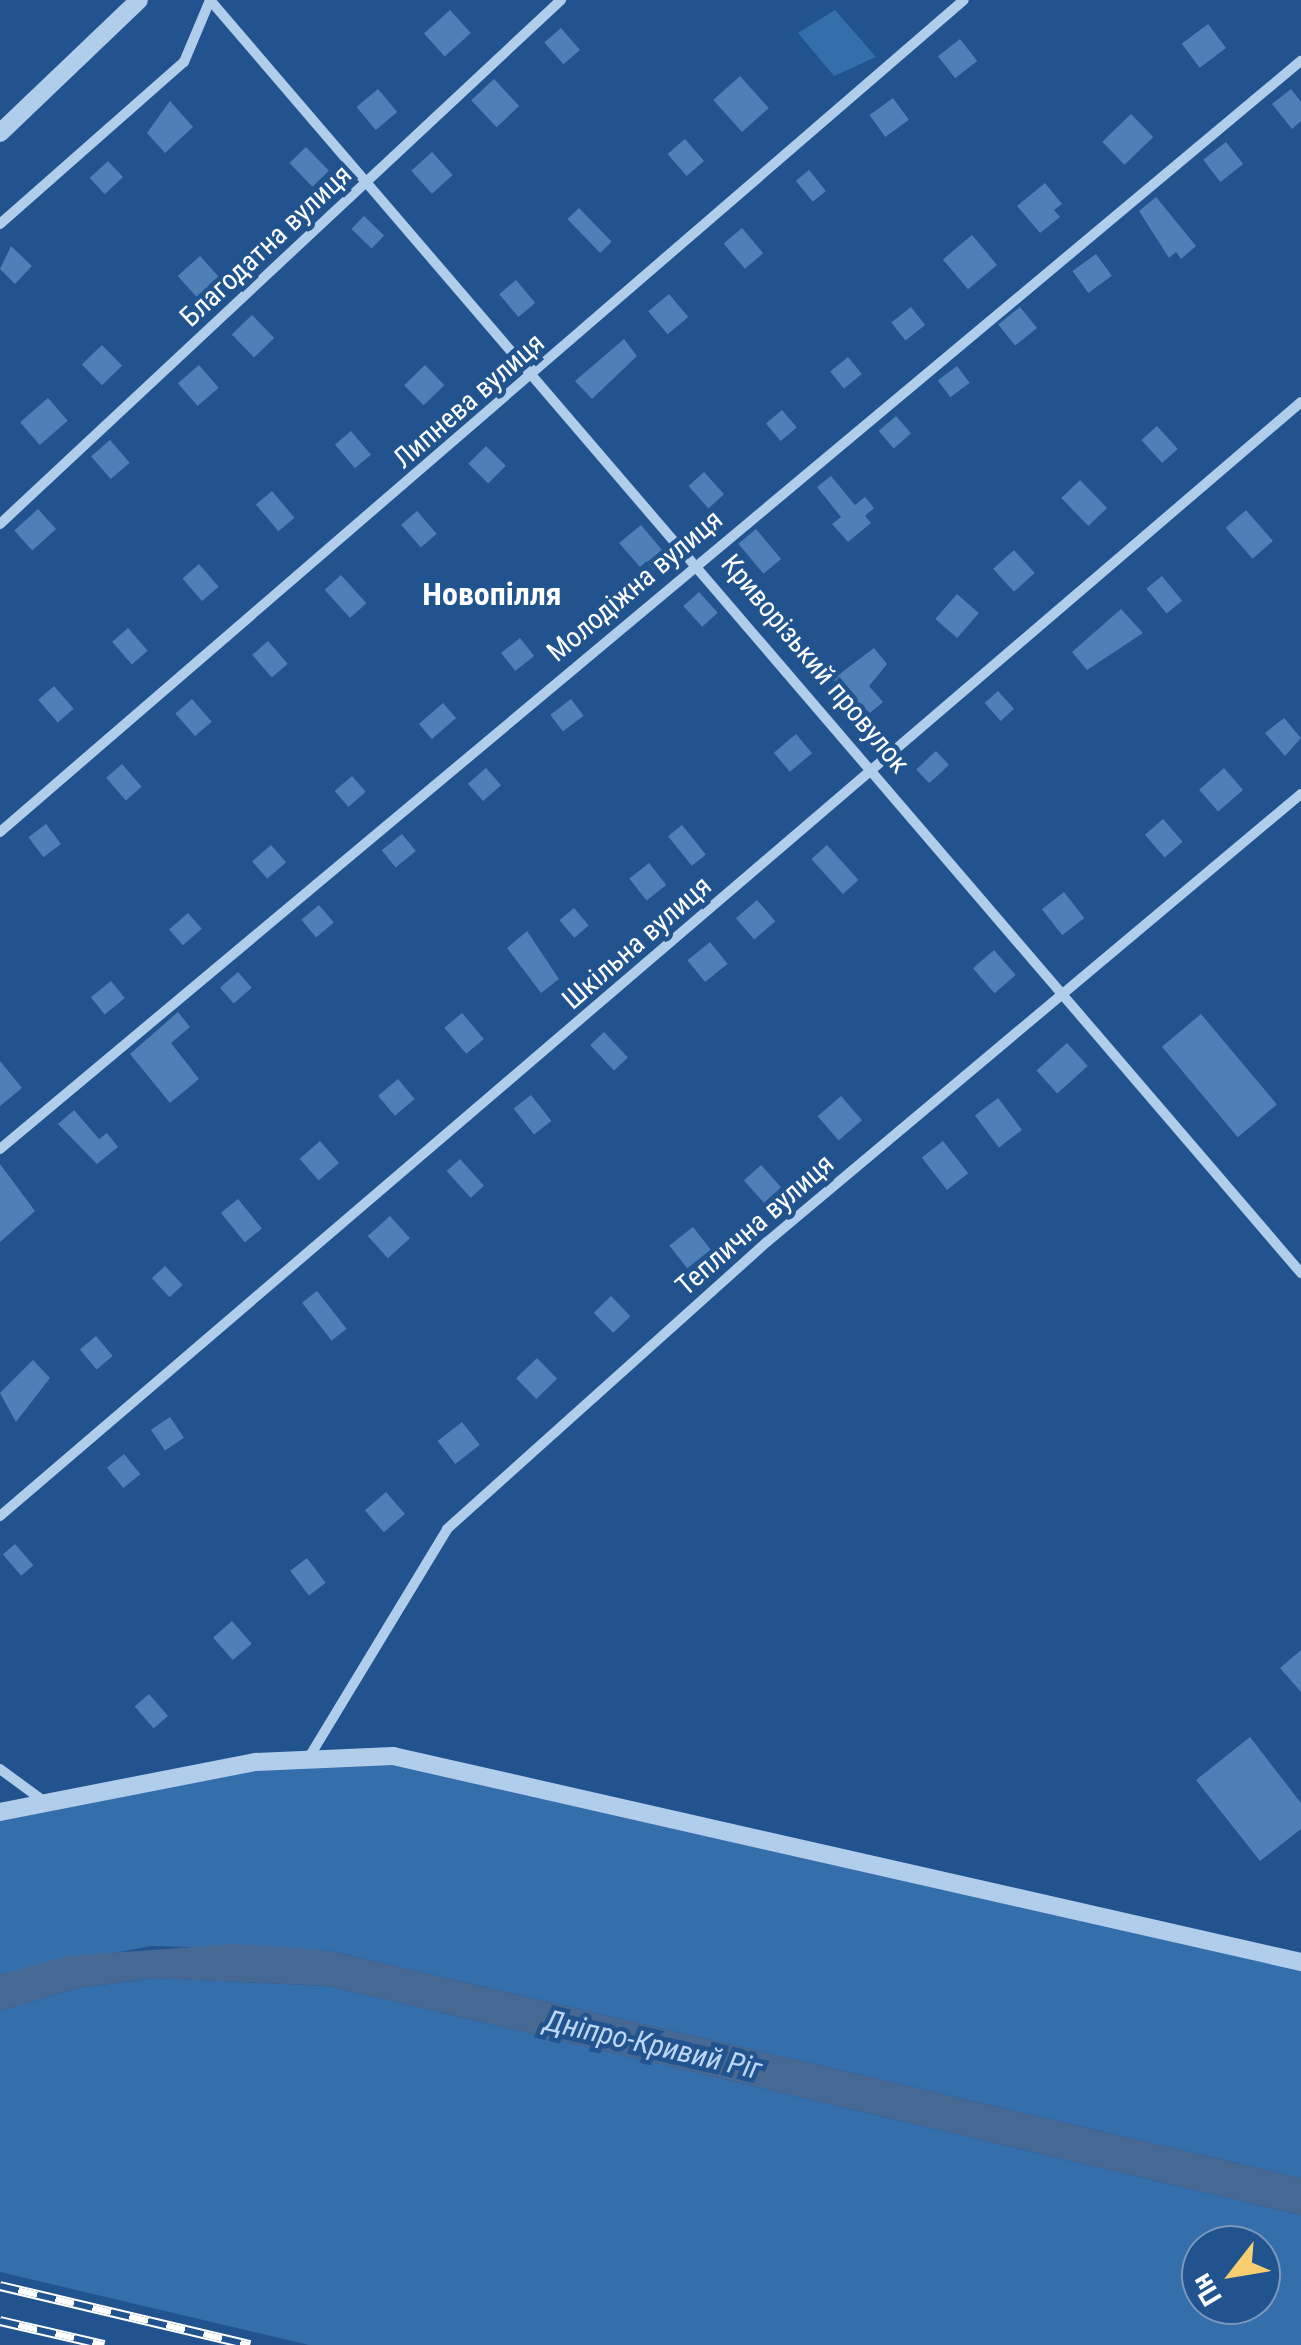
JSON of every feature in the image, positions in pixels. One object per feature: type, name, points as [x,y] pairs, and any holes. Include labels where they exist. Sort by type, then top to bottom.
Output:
[{"type":"street","name":"Криворізький провулок","points":[[210,0],[532,377],[698,561],[1301,1272]]},
{"type":"street","points":[[0,224],[184,62],[210,0]]},
{"type":"street","name":"Благодатна вулиця","points":[[0,524],[561,0]]},
{"type":"street","name":"Липнева вулиця","points":[[0,832],[532,377],[964,0]]},
{"type":"street","points":[[0,133],[129,2]]},
{"type":"street","name":"Молодіжна вулиця","points":[[0,1149],[698,561],[1301,61]]},
{"type":"street","name":"Шкільна вулиця","points":[[0,1516],[1301,402]]},
{"type":"street","name":"Теплична вулиця","points":[[312,1754],[447,1529],[767,1242],[1301,794]]},
{"type":"street","points":[[0,1812],[50,1806],[312,1754],[393,1756],[567,1790],[1301,1962]]},
{"type":"street","points":[[0,1770],[50,1806]]},
{"type":"shaded area","points":[[835,10],[876,57],[834,76],[798,33]]},
{"type":"shaded area","points":[[393,1756],[1301,1962],[1301,2178],[331,1951],[151,1946],[0,1975],[0,1812],[256,1762]]},
{"type":"shaded area","points":[[155,1978],[328,1986],[1301,2215],[1301,2345],[309,2345],[0,2272],[0,2011],[77,1988]]},
{"type":"water","name":"Дніпро-Кривий Ріг","points":[[236,1944],[331,1951],[1301,2178],[1301,2215],[328,1986],[154,1978],[77,1988],[0,2011],[0,1975],[67,1956]]},
{"type":"building","points":[[450,10],[471,33],[445,56],[424,33]]},
{"type":"building","points":[[1208,24],[1226,48],[1200,68],[1182,44]]},
{"type":"building","points":[[561,28],[580,50],[563,64],[544,42]]},
{"type":"building","points":[[960,39],[977,61],[955,78],[938,56]]},
{"type":"building","points":[[740,76],[769,108],[742,132],[713,100]]},
{"type":"building","points":[[494,79],[519,106],[497,127],[471,100]]},
{"type":"building","points":[[378,89],[397,112],[376,130],[357,107]]},
{"type":"building","points":[[1291,89],[1301,102],[1301,121],[1292,129],[1272,104]]},
{"type":"building","points":[[893,98],[909,120],[885,137],[870,115]]},
{"type":"building","points":[[170,101],[193,127],[165,153],[147,133]]},
{"type":"building","points":[[1131,114],[1153,137],[1124,165],[1102,142]]},
{"type":"building","points":[[685,139],[704,161],[687,176],[668,154]]},
{"type":"building","points":[[1226,142],[1243,164],[1220,182],[1203,160]]},
{"type":"building","points":[[306,147],[329,171],[312,187],[289,163]]},
{"type":"building","points":[[432,152],[453,175],[432,194],[411,171]]},
{"type":"building","points":[[108,161],[123,177],[105,194],[90,178]]},
{"type":"building","points":[[809,170],[826,191],[813,202],[796,181]]},
{"type":"building","points":[[1045,183],[1062,204],[1054,210],[1060,217],[1040,233],[1017,206]]},
{"type":"building","points":[[1156,197],[1196,246],[1181,259],[1176,252],[1169,258],[1139,211]]},
{"type":"building","points":[[579,208],[612,242],[600,253],[567,219]]},
{"type":"building","points":[[364,216],[384,235],[372,248],[351,229]]},
{"type":"building","points":[[742,228],[763,253],[745,269],[724,243]]},
{"type":"building","points":[[972,235],[997,265],[968,289],[943,259]]},
{"type":"building","points":[[11,246],[32,266],[15,284],[0,269]]},
{"type":"building","points":[[1096,254],[1112,276],[1088,293],[1073,271]]},
{"type":"building","points":[[200,256],[220,278],[198,298],[178,276]]},
{"type":"building","points":[[516,280],[535,303],[518,317],[499,294]]},
{"type":"building","points":[[669,294],[688,317],[668,334],[648,311]]},
{"type":"building","points":[[911,307],[925,325],[905,341],[891,322]]},
{"type":"building","points":[[1020,307],[1037,328],[1015,346],[998,325]]},
{"type":"building","points":[[252,315],[274,338],[254,357],[232,334]]},
{"type":"building","points":[[624,339],[637,356],[592,399],[575,381]]},
{"type":"building","points":[[102,345],[122,366],[102,385],[82,364]]},
{"type":"building","points":[[848,357],[862,374],[844,389],[830,371]]},
{"type":"building","points":[[199,365],[219,388],[198,406],[178,383]]},
{"type":"building","points":[[425,365],[444,385],[424,405],[404,385]]},
{"type":"building","points":[[957,366],[970,383],[950,397],[938,380]]},
{"type":"building","points":[[48,398],[68,421],[40,445],[20,422]]},
{"type":"building","points":[[782,410],[797,428],[781,441],[766,423]]},
{"type":"building","points":[[896,416],[911,433],[894,448],[879,431]]},
{"type":"building","points":[[1157,426],[1178,449],[1162,463],[1141,440]]},
{"type":"building","points":[[351,431],[371,455],[355,468],[335,444]]},
{"type":"building","points":[[110,440],[130,463],[111,479],[91,456]]},
{"type":"building","points":[[486,446],[506,466],[488,483],[468,464]]},
{"type":"building","points":[[704,472],[724,494],[708,508],[688,486]]},
{"type":"building","points":[[831,476],[855,505],[865,497],[874,508],[865,516],[871,523],[848,542],[832,524],[841,517],[817,487]]},
{"type":"building","points":[[1080,480],[1107,508],[1088,526],[1061,498]]},
{"type":"building","points":[[272,491],[294,518],[278,531],[256,504]]},
{"type":"building","points":[[38,509],[56,529],[32,550],[14,530]]},
{"type":"building","points":[[1246,510],[1273,541],[1253,559],[1226,528]]},
{"type":"building","points":[[417,511],[437,534],[421,547],[401,525]]},
{"type":"building","points":[[641,525],[668,557],[653,570],[647,561],[640,567],[619,543]]},
{"type":"building","points":[[756,529],[781,559],[763,574],[738,544]]},
{"type":"building","points":[[1014,550],[1035,573],[1014,592],[993,569]]},
{"type":"building","points":[[199,564],[219,587],[202,601],[182,578]]},
{"type":"building","points":[[341,575],[366,603],[350,618],[325,590]]},
{"type":"building","points":[[1162,576],[1182,601],[1167,613],[1146,589]]},
{"type":"building","points":[[699,592],[718,613],[702,627],[683,606]]},
{"type":"building","points":[[957,594],[979,613],[957,638],[935,619]]},
{"type":"building","points":[[1121,609],[1143,633],[1087,670],[1072,652]]},
{"type":"building","points":[[128,628],[148,651],[132,664],[112,642]]},
{"type":"building","points":[[520,638],[534,656],[515,671],[501,653]]},
{"type":"building","points":[[268,641],[288,664],[272,677],[252,655]]},
{"type":"building","points":[[874,648],[887,664],[869,686],[883,702],[865,717],[833,679]]},
{"type":"building","points":[[54,686],[74,709],[58,722],[38,700]]},
{"type":"building","points":[[998,691],[1014,709],[1001,721],[985,703]]},
{"type":"building","points":[[192,699],[212,722],[195,736],[175,713]]},
{"type":"building","points":[[571,699],[584,716],[563,731],[550,715]]},
{"type":"building","points":[[443,703],[456,718],[432,739],[419,724]]},
{"type":"building","points":[[1284,718],[1301,738],[1285,756],[1265,733]]},
{"type":"building","points":[[796,734],[812,753],[790,772],[774,753]]},
{"type":"building","points":[[936,751],[949,765],[929,783],[916,769]]},
{"type":"building","points":[[122,764],[142,787],[126,800],[106,778]]},
{"type":"building","points":[[486,768],[501,785],[483,801],[468,784]]},
{"type":"building","points":[[1224,768],[1243,790],[1218,812],[1199,790]]},
{"type":"building","points":[[352,776],[366,792],[348,807],[335,791]]},
{"type":"building","points":[[1163,819],[1183,842],[1165,857],[1145,835]]},
{"type":"building","points":[[46,824],[61,844],[43,857],[28,837]]},
{"type":"building","points":[[682,825],[706,855],[692,866],[668,836]]},
{"type":"building","points":[[402,834],[416,851],[396,867],[382,850]]},
{"type":"building","points":[[271,845],[286,862],[267,879],[252,861]]},
{"type":"building","points":[[827,845],[858,880],[843,894],[811,859]]},
{"type":"building","points":[[649,863],[666,885],[647,900],[629,878]]},
{"type":"building","points":[[1064,892],[1084,918],[1062,935],[1042,909]]},
{"type":"building","points":[[757,900],[775,921],[754,940],[736,918]]},
{"type":"building","points":[[319,905],[334,923],[316,937],[301,920]]},
{"type":"building","points":[[574,908],[589,926],[574,938],[559,920]]},
{"type":"building","points":[[188,913],[202,929],[183,945],[169,929]]},
{"type":"building","points":[[527,931],[559,979],[541,993],[507,948]]},
{"type":"building","points":[[710,942],[728,964],[705,982],[687,960]]},
{"type":"building","points":[[994,950],[1016,975],[995,993],[973,968]]},
{"type":"building","points":[[238,972],[252,988],[234,1004],[220,988]]},
{"type":"building","points":[[111,981],[125,998],[105,1014],[91,997]]},
{"type":"building","points":[[178,1012],[190,1027],[171,1043],[199,1079],[170,1103],[130,1054]]},
{"type":"building","points":[[462,1013],[484,1039],[466,1054],[444,1028]]},
{"type":"building","points":[[1201,1014],[1277,1104],[1238,1137],[1162,1047]]},
{"type":"building","points":[[604,1032],[628,1058],[614,1071],[590,1045]]},
{"type":"building","points":[[1067,1043],[1088,1066],[1057,1093],[1037,1070]]},
{"type":"building","points":[[0,1061],[22,1088],[0,1106]]},
{"type":"building","points":[[398,1079],[415,1099],[395,1116],[378,1096]]},
{"type":"building","points":[[531,1095],[551,1121],[534,1135],[514,1109]]},
{"type":"building","points":[[841,1096],[862,1120],[839,1140],[818,1116]]},
{"type":"building","points":[[998,1098],[1022,1130],[999,1147],[975,1115]]},
{"type":"building","points":[[74,1110],[99,1139],[107,1133],[118,1147],[97,1164],[58,1124]]},
{"type":"building","points":[[320,1141],[339,1163],[319,1181],[300,1159]]},
{"type":"building","points":[[943,1141],[968,1173],[947,1190],[922,1158]]},
{"type":"building","points":[[460,1159],[484,1186],[471,1198],[447,1171]]},
{"type":"building","points":[[0,1164],[35,1211],[0,1242]]},
{"type":"building","points":[[761,1165],[781,1187],[764,1203],[744,1180]]},
{"type":"building","points":[[238,1199],[262,1229],[245,1242],[221,1213]]},
{"type":"building","points":[[390,1216],[410,1238],[388,1258],[368,1236]]},
{"type":"building","points":[[693,1227],[711,1250],[687,1268],[669,1245]]},
{"type":"building","points":[[165,1266],[183,1285],[170,1297],[152,1278]]},
{"type":"building","points":[[317,1291],[347,1329],[332,1341],[302,1303]]},
{"type":"building","points":[[611,1296],[630,1316],[613,1333],[594,1313]]},
{"type":"building","points":[[96,1336],[113,1356],[97,1369],[80,1349]]},
{"type":"building","points":[[537,1358],[557,1379],[536,1399],[516,1378]]},
{"type":"building","points":[[33,1360],[50,1378],[16,1422],[0,1393]]},
{"type":"building","points":[[170,1417],[184,1438],[165,1451],[151,1430]]},
{"type":"building","points":[[462,1422],[480,1445],[455,1464],[438,1441]]},
{"type":"building","points":[[124,1454],[140,1474],[123,1488],[107,1468]]},
{"type":"building","points":[[386,1492],[405,1514],[384,1532],[365,1510]]},
{"type":"building","points":[[15,1544],[33,1565],[21,1576],[3,1554]]},
{"type":"building","points":[[307,1558],[326,1583],[309,1595],[290,1571]]},
{"type":"building","points":[[232,1621],[252,1644],[233,1660],[213,1637]]},
{"type":"building","points":[[1301,1650],[1301,1692],[1280,1668]]},
{"type":"building","points":[[149,1694],[168,1716],[154,1728],[135,1706]]},
{"type":"building","points":[[1250,1737],[1301,1803],[1301,1829],[1260,1861],[1196,1780]]},
{"type":"railway","points":[[0,2286],[250,2345]]},
{"type":"railway","points":[[0,2321],[104,2345]]},
{"type":"district","name":"Новопілля","points":[[492,594]]}]
